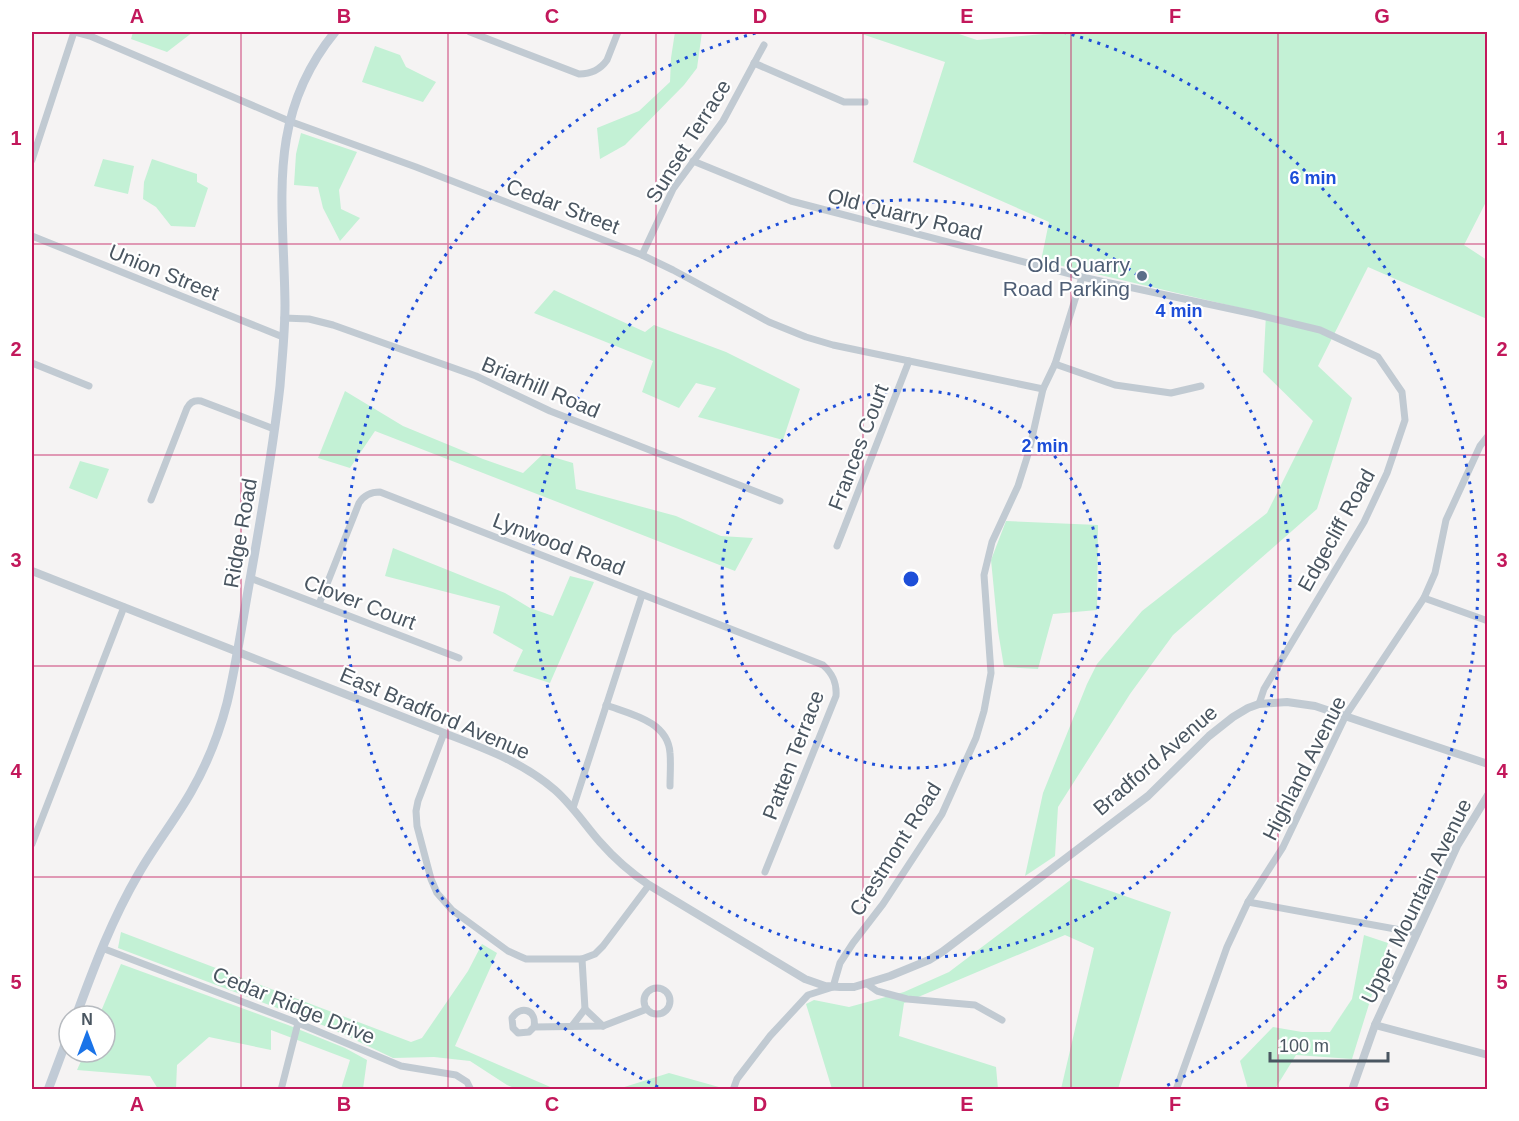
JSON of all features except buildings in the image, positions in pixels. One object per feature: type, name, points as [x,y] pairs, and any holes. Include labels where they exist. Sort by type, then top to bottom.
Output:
[{"type":"main road","name":"Ridge Road","points":[[81,1004],[102,948],[134,881],[192,791],[210,755],[227,703],[269,474],[274,429],[284,318],[282,178],[284,149],[297,95],[308,71],[335,32]]},
{"type":"main road","points":[[48,1089],[58,1064]]},
{"type":"street","name":"Cedar Street","points":[[75,32],[90,36],[289,121],[416,167],[642,255],[793,333],[833,345],[1043,389]]},
{"type":"street","points":[[32,160],[75,32]]},
{"type":"street","points":[[470,32],[579,74],[593,72],[604,64],[618,32]]},
{"type":"street","name":"Sunset Terrace","points":[[642,255],[673,189],[723,121],[764,45]]},
{"type":"street","points":[[754,63],[844,102],[865,102]]},
{"type":"street","name":"Old Quarry Road","points":[[693,161],[791,201],[1082,277],[1254,314]]},
{"type":"street","name":"Union Street","points":[[32,236],[283,337]]},
{"type":"street","name":"Crestmont Road","points":[[833,987],[840,963],[884,904],[942,814],[976,738],[991,673],[984,575],[992,542],[1018,486],[1043,389],[1055,364],[1082,277]]},
{"type":"street","name":"Edgecliff Road","points":[[1254,314],[1320,330],[1378,357],[1402,392],[1405,420],[1388,473],[1364,522],[1264,689],[1259,704]]},
{"type":"street","name":"Briarhill Road","points":[[284,318],[309,319],[333,325],[476,376],[550,411],[780,501]]},
{"type":"street","name":"Frances Court","points":[[837,546],[909,361]]},
{"type":"street","points":[[32,363],[89,386]]},
{"type":"street","points":[[1055,364],[1115,385],[1171,393],[1201,386]]},
{"type":"street","points":[[151,500],[190,403],[201,401],[274,429]]},
{"type":"street","name":"Highland Avenue","points":[[1176,1089],[1227,947],[1248,902],[1283,847],[1346,716],[1424,598],[1435,573],[1446,520],[1480,446],[1488,436]]},
{"type":"street","name":"Lynwood Road","points":[[320,604],[359,503],[366,495],[376,492],[384,493],[642,595],[573,808]]},
{"type":"street","name":"East Bradford Avenue","points":[[32,571],[444,733],[522,766],[546,783],[573,808],[600,842],[627,869],[648,885],[811,982],[833,987],[854,987],[900,972],[942,952],[1003,906]]},
{"type":"street","name":"Clover Court","points":[[250,578],[459,658]]},
{"type":"street","name":"Patten Terrace","points":[[642,595],[823,665],[833,676],[836,696],[765,872]]},
{"type":"street","points":[[1424,598],[1488,621]]},
{"type":"street","points":[[32,844],[124,607]]},
{"type":"street","name":"Bradford Avenue","points":[[1003,906],[1148,796],[1221,726],[1248,708],[1259,704],[1274,702],[1315,706],[1488,764]]},
{"type":"street","points":[[606,705],[648,721],[662,732],[668,741],[670,753],[670,786]]},
{"type":"street","points":[[444,733],[416,811],[418,831],[431,879],[437,893],[452,910],[519,957],[582,959],[599,950],[648,885]]},
{"type":"street","name":"Upper Mountain Avenue","points":[[1352,1089],[1375,1025],[1457,846],[1488,795]]},
{"type":"street","points":[[1248,902],[1417,933]]},
{"type":"street","name":"Cedar Ridge Drive","points":[[102,948],[298,1023],[401,1066],[456,1075],[467,1082],[471,1089]]},
{"type":"street","points":[[572,1026],[585,1009],[582,959]]},
{"type":"street","points":[[867,984],[877,991],[907,999],[975,1005],[1002,1020]]},
{"type":"street","points":[[733,1089],[737,1079],[770,1036],[808,995],[833,987]]},
{"type":"street","points":[[585,1009],[603,1026]]},
{"type":"street","points":[[534,1027],[603,1026],[647,1009]]},
{"type":"street","points":[[281,1089],[298,1023]]},
{"type":"street","points":[[1375,1025],[1488,1055]]},
{"type":"green space","points":[[133,32],[193,32],[167,52],[131,39]]},
{"type":"green space","points":[[675,32],[702,32],[697,68],[684,85],[625,145],[600,159],[597,128],[639,111],[670,82]]},
{"type":"green space","points":[[856,32],[953,32],[977,40],[1066,32],[1487,32],[1487,200],[1464,245],[1487,260],[1487,319],[1368,267],[1318,366],[1352,398],[1317,509],[1173,635],[1130,694],[1058,807],[1055,856],[1025,876],[1043,793],[1097,664],[1142,611],[1267,513],[1313,421],[1263,372],[1266,314],[1041,261],[1049,222],[913,162],[945,62]]},
{"type":"green space","points":[[375,46],[400,55],[406,67],[436,82],[423,102],[362,82]]},
{"type":"green space","points":[[301,133],[357,152],[339,190],[341,209],[360,218],[340,241],[323,208],[318,187],[294,185],[296,154]]},
{"type":"green space","points":[[103,159],[134,166],[128,194],[94,186]]},
{"type":"green space","points":[[152,159],[197,174],[197,182],[208,188],[195,227],[171,226],[156,207],[143,199],[144,182]]},
{"type":"green space","points":[[554,290],[645,332],[654,325],[726,352],[800,389],[783,440],[698,417],[716,388],[696,383],[679,408],[642,392],[653,361],[534,313]]},
{"type":"green space","points":[[345,391],[403,426],[483,459],[523,473],[543,454],[573,463],[576,489],[676,516],[721,536],[753,538],[735,571],[375,431],[350,468],[318,458]]},
{"type":"green space","points":[[80,461],[109,469],[97,499],[69,488]]},
{"type":"green space","points":[[1006,521],[1098,525],[1097,610],[1053,614],[1038,669],[1004,667],[991,560]]},
{"type":"green space","points":[[393,548],[505,593],[530,608],[553,616],[570,576],[594,582],[550,683],[513,671],[523,650],[493,633],[500,606],[385,576]]},
{"type":"green space","points":[[1073,878],[1171,912],[1118,1089],[1061,1089],[1094,948],[1065,935],[904,1003],[899,1036],[996,1067],[998,1089],[832,1089],[806,1004],[814,1000],[849,1007],[904,992],[949,972]]},
{"type":"green space","points":[[121,932],[411,1042],[422,1038],[468,971],[482,944],[497,953],[455,1046],[555,1089],[517,1089],[470,1061],[434,1057],[393,1058],[330,1028],[118,948]]},
{"type":"green space","points":[[1364,935],[1388,943],[1352,1059],[1296,1055],[1275,1089],[1248,1089],[1240,1061],[1273,1027],[1302,1032],[1330,1032],[1352,999]]},
{"type":"green space","points":[[121,964],[345,1048],[367,1060],[363,1089],[341,1089],[350,1060],[271,1030],[271,1050],[209,1037],[177,1065],[176,1089],[158,1089],[150,1076],[77,1070],[80,1064],[117,1064],[117,1004],[104,1004]]},
{"type":"green space","points":[[669,1073],[726,1089],[618,1089]]},
{"type":"place","name":"Old Quarry Road Parking","points":[[1142,276]]}]
